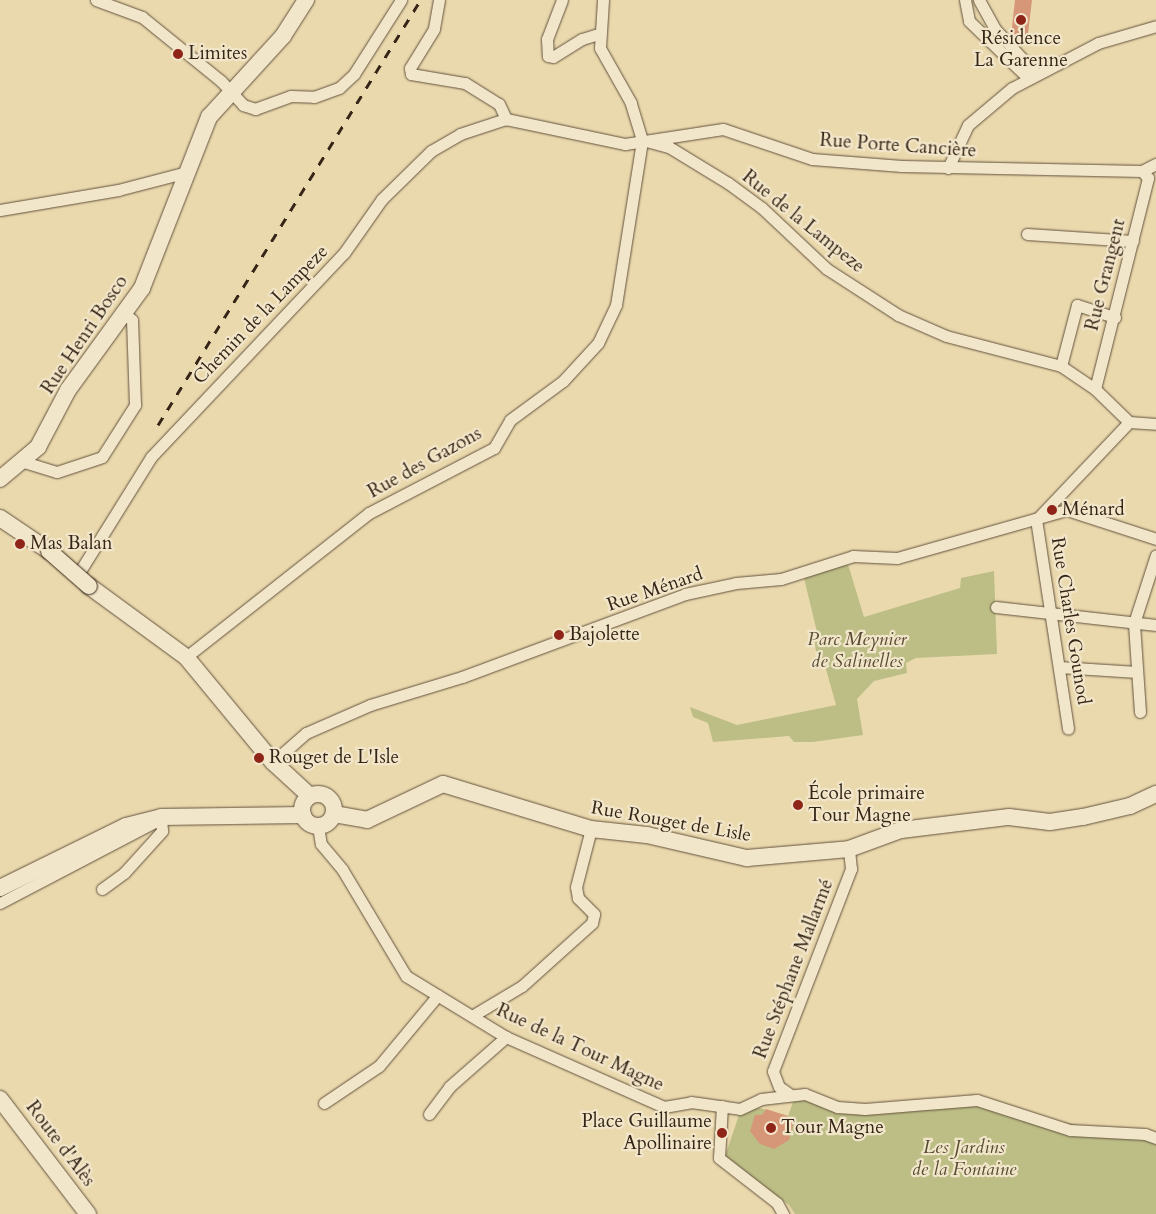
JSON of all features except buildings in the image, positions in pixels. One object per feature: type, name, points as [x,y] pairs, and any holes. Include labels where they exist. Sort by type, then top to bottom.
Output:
[{"type":"street","points":[[96,0],[142,17],[230,90],[243,105],[256,109],[291,96],[314,97],[339,88],[354,74],[401,0]]},
{"type":"street","name":"Rue Henri Bosco","points":[[0,479],[24,462],[38,447],[68,390],[125,314],[142,288],[209,117],[230,90],[283,36],[306,0]]},
{"type":"street","points":[[439,0],[434,30],[410,68],[412,74],[465,83],[499,104],[506,119]]},
{"type":"street","points":[[562,0],[547,39],[548,56],[553,57],[582,39],[598,34]]},
{"type":"street","points":[[603,0],[598,34],[600,48],[631,102],[642,140]]},
{"type":"street","points":[[965,0],[969,20],[1033,77]]},
{"type":"street","points":[[979,0],[995,29],[1033,77]]},
{"type":"street","points":[[948,168],[968,125],[1012,88],[1098,43],[1156,26]]},
{"type":"street","name":"Rue Porte Cancière","points":[[506,119],[625,144],[723,129],[812,159],[948,168],[1149,177],[1156,164]]},
{"type":"street","name":"Chemin de la Lampeze","points":[[83,581],[151,457],[338,260],[382,199],[431,151],[460,134],[506,119]]},
{"type":"street","name":"Rue de la Lampeze","points":[[642,140],[670,147],[728,183],[762,208],[827,269],[898,315],[946,336],[1061,366],[1095,389],[1129,422]]},
{"type":"street","name":"Rue des Gazons","points":[[186,657],[369,513],[494,448],[510,420],[563,381],[598,343],[616,305],[642,140]]},
{"type":"street","points":[[0,210],[118,190],[187,172]]},
{"type":"street","name":"Rue Grangent","points":[[1095,389],[1115,317],[1149,177]]},
{"type":"street","points":[[1027,234],[1133,241]]},
{"type":"street","points":[[1061,366],[1077,305],[1115,317]]},
{"type":"street","points":[[24,462],[56,472],[102,457],[135,405],[132,320],[125,314]]},
{"type":"street","points":[[1037,518],[1129,422],[1156,424]]},
{"type":"street","points":[[1054,499],[1067,510],[1156,539]]},
{"type":"street","name":"Rue Ménard","points":[[273,762],[306,733],[370,705],[462,677],[685,594],[736,583],[781,579],[853,556],[897,558],[1067,510]]},
{"type":"street","points":[[0,518],[49,551],[83,581],[186,657],[273,762],[310,796],[328,797],[334,814],[326,824],[318,826],[303,815],[169,816],[126,826],[0,888]]},
{"type":"street","name":"Rue Charles Gounod","points":[[1037,518],[1068,729]]},
{"type":"street","points":[[1140,712],[1134,623],[1156,555]]},
{"type":"street","points":[[996,607],[1156,625]]},
{"type":"street","points":[[1059,667],[1137,672]]},
{"type":"street","name":"Rue Rouget de Lisle","points":[[334,814],[367,820],[443,784],[591,828],[647,836],[747,858],[849,848],[901,830],[1009,817],[1050,822],[1083,817],[1130,806],[1156,794]]},
{"type":"street","points":[[303,815],[304,804],[310,796]]},
{"type":"street","points":[[102,889],[124,872],[162,831],[169,816]]},
{"type":"street","points":[[0,903],[151,827],[169,816]]},
{"type":"street","name":"Rue de la Tour Magne","points":[[318,826],[321,844],[342,869],[406,976],[506,1037],[664,1107],[691,1102],[740,1108],[761,1099],[805,1094],[837,1107],[865,1109],[977,1100],[1070,1130],[1145,1134],[1156,1138]]},
{"type":"street","points":[[472,1016],[522,986],[592,923],[594,914],[578,898],[576,887],[591,828]]},
{"type":"street","name":"Rue Stéphane Mallarmé","points":[[791,1095],[779,1086],[773,1071],[850,869],[849,848]]},
{"type":"street","points":[[324,1102],[379,1066],[438,995]]},
{"type":"street","points":[[429,1114],[449,1088],[506,1037]]},
{"type":"street","name":"Route d'Alès","points":[[0,1099],[86,1212]]},
{"type":"street","points":[[722,1106],[719,1158],[777,1203],[783,1214]]},
{"type":"green space","name":"Parc Meynier de Salinelles","points":[[847,561],[864,617],[960,588],[961,578],[994,571],[997,654],[916,658],[906,663],[907,673],[874,681],[857,699],[863,735],[813,742],[794,742],[789,736],[713,742],[708,723],[693,717],[690,707],[737,725],[836,705],[824,662],[816,652],[814,637],[817,632],[803,574]]},
{"type":"green space","name":"Les Jardins de la Fontaine","points":[[805,1098],[836,1110],[985,1106],[1156,1141],[1156,1214],[795,1214],[789,1205],[724,1159],[739,1115],[756,1107],[788,1116],[793,1102]]},
{"type":"railway","points":[[158,425],[420,0]]},
{"type":"place","name":"Résidence La Garenne","points":[[1021,20]]},
{"type":"place","name":"Limites","points":[[178,54]]},
{"type":"place","name":"Ménard","points":[[1052,510]]},
{"type":"place","name":"Mas Balan","points":[[20,544]]},
{"type":"place","name":"Bajolette","points":[[559,635]]},
{"type":"place","name":"Rouget de L'Isle","points":[[259,758]]},
{"type":"place","name":"École primaire Tour Magne","points":[[798,805]]},
{"type":"place","name":"Tour Magne","points":[[771,1128]]},
{"type":"place","name":"Place Guillaume Apollinaire","points":[[722,1133]]}]
